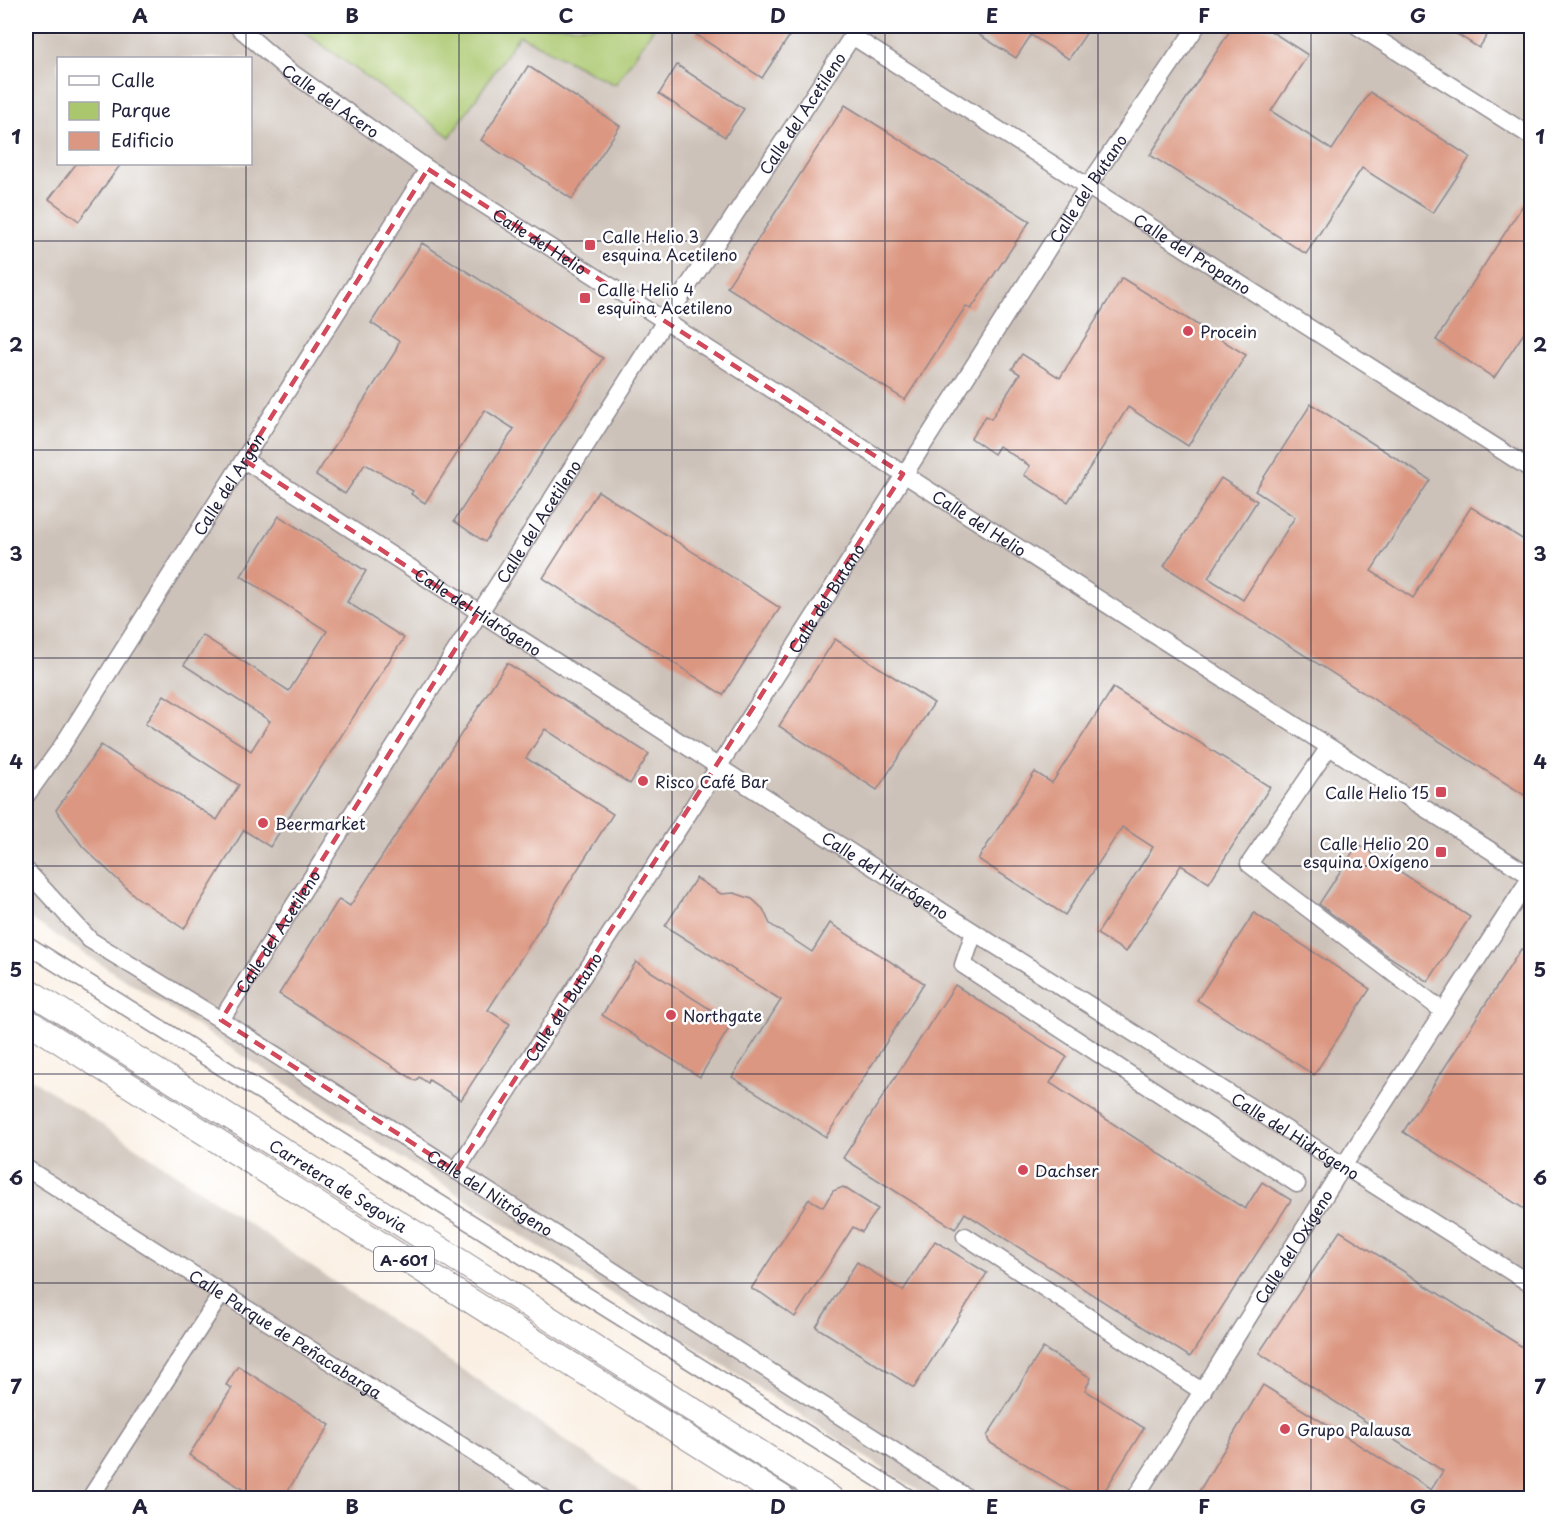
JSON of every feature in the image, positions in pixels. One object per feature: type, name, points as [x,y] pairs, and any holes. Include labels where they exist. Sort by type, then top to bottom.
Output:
[{"type":"highway","name":"Carretera de Segovia","points":[[26,989],[458,1260],[831,1498]]},
{"type":"highway","name":"Carretera de Segovia","points":[[26,1020],[783,1498]]},
{"type":"street","name":"Calle del Acero","points":[[237,26],[288,70],[428,169]]},
{"type":"street","name":"Calle del Butano","points":[[456,1171],[719,765],[1088,186],[1197,26]]},
{"type":"street","points":[[1357,26],[1532,137]]},
{"type":"street","name":"Calle del Propano","points":[[855,31],[1088,186],[1532,470]]},
{"type":"street","name":"Calle del Acetileno","points":[[221,1020],[665,321],[855,31]]},
{"type":"street","name":"Calle del Helio","points":[[428,169],[1531,876]]},
{"type":"street","name":"Calle del Argón","points":[[26,796],[62,746],[428,169]]},
{"type":"street","name":"Calle del Hidrógeno","points":[[244,460],[974,932],[1532,1285]]},
{"type":"street","points":[[1329,747],[1249,864],[1443,1011]]},
{"type":"street","name":"Calle del Nitrógeno","points":[[26,870],[90,940],[221,1020],[968,1498]]},
{"type":"street","name":"Calle del Oxígeno","points":[[1135,1498],[1344,1165],[1531,876]]},
{"type":"street","points":[[974,932],[963,965],[1297,1184]]},
{"type":"street","points":[[26,944],[909,1498]]},
{"type":"street","name":"Calle Parque de Peñacabarga","points":[[26,1168],[137,1249],[222,1293],[290,1347],[544,1498]]},
{"type":"street","points":[[965,1236],[1203,1392]]},
{"type":"street","points":[[90,1498],[222,1293]]},
{"type":"highlighted area","points":[[428,169],[903,474],[456,1171],[221,1020],[478,613],[244,460]]},
{"type":"shaded area","points":[[26,26],[296,26],[450,136],[519,35],[614,84],[655,26],[1531,26],[1531,1498],[929,1498],[26,916]]},
{"type":"shaded area","points":[[26,1075],[163,1165],[650,1498],[26,1498]]},
{"type":"green space","points":[[296,26],[655,26],[615,85],[519,35],[450,137]]},
{"type":"building","points":[[701,26],[796,26],[762,78],[695,34]]},
{"type":"building","points":[[965,26],[1091,26],[1069,59],[1031,35],[1016,58]]},
{"type":"building","points":[[1233,26],[1263,26],[1308,55],[1271,111],[1332,150],[1370,92],[1470,157],[1433,213],[1362,168],[1306,254],[1150,155]]},
{"type":"building","points":[[1444,26],[1493,26],[1479,48]]},
{"type":"building","points":[[677,65],[744,109],[725,137],[659,94]]},
{"type":"building","points":[[528,66],[620,126],[572,199],[481,140]]},
{"type":"building","points":[[845,105],[1030,221],[971,309],[966,306],[905,400],[727,287]]},
{"type":"building","points":[[75,165],[120,165],[79,221],[49,199]]},
{"type":"building","points":[[1532,191],[1532,321],[1494,378],[1436,340]]},
{"type":"building","points":[[422,243],[603,358],[485,542],[454,521],[514,429],[485,410],[425,503],[411,494],[413,491],[365,464],[345,494],[316,475],[395,352],[399,341],[371,323]]},
{"type":"building","points":[[1122,278],[1246,355],[1188,446],[1128,407],[1068,502],[1024,475],[1030,466],[999,446],[994,454],[971,438],[986,416],[991,419],[1020,374],[1012,369],[1022,354],[1060,378]]},
{"type":"building","points":[[1311,404],[1430,480],[1371,571],[1413,598],[1471,507],[1532,545],[1532,800],[1164,566],[1221,478],[1257,501],[1208,578],[1243,600],[1295,517],[1255,491]]},
{"type":"building","points":[[598,491],[780,608],[723,695],[543,578]]},
{"type":"building","points":[[279,516],[366,571],[347,602],[404,638],[270,847],[244,830],[184,929],[135,896],[83,847],[56,810],[101,745],[217,820],[239,785],[145,724],[164,695],[251,751],[270,721],[184,665],[202,635],[289,691],[327,631],[241,576]]},
{"type":"building","points":[[835,639],[934,703],[877,790],[779,726]]},
{"type":"building","points":[[507,663],[649,754],[630,784],[545,729],[526,758],[613,814],[488,1010],[510,1024],[461,1100],[429,1080],[428,1083],[419,1077],[416,1081],[279,994],[339,899],[350,906]]},
{"type":"building","points":[[1113,688],[1270,787],[1209,883],[1181,865],[1126,952],[1097,934],[1153,847],[1122,827],[1065,915],[978,859],[1035,772],[1052,783]]},
{"type":"building","points":[[1358,844],[1470,917],[1428,982],[1385,954],[1319,904]]},
{"type":"building","points":[[696,878],[721,894],[734,893],[752,899],[763,909],[770,924],[812,952],[830,923],[924,983],[826,1137],[732,1077],[781,1000],[665,926]]},
{"type":"building","points":[[1254,913],[1370,989],[1314,1075],[1197,1000]]},
{"type":"building","points":[[1521,949],[1532,956],[1532,1214],[1403,1132]]},
{"type":"building","points":[[636,962],[732,1023],[700,1077],[602,1015]]},
{"type":"building","name":"Dachser","points":[[955,985],[1067,1057],[1050,1083],[1245,1209],[1262,1182],[1291,1200],[1190,1357],[965,1213],[955,1229],[843,1158]]},
{"type":"building","points":[[843,1187],[878,1209],[862,1232],[853,1227],[795,1317],[761,1293],[751,1289],[809,1199],[823,1207],[833,1191]]},
{"type":"building","points":[[1340,1231],[1532,1353],[1532,1498],[1195,1498],[1263,1385],[1431,1490],[1443,1471],[1259,1353]]},
{"type":"building","points":[[935,1241],[987,1273],[914,1388],[816,1327],[857,1262],[903,1291]]},
{"type":"building","points":[[1043,1348],[1091,1378],[1085,1390],[1144,1428],[1100,1498],[1081,1498],[989,1442],[987,1436]]},
{"type":"building","points":[[238,1366],[330,1425],[283,1498],[256,1498],[189,1455],[232,1388],[226,1385]]},
{"type":"place","name":"Calle Helio 3 esquina Acetileno","points":[[590,245]]},
{"type":"place","name":"Calle Helio 4 esquina Acetileno","points":[[585,298]]},
{"type":"place","name":"Procein","points":[[1188,331]]},
{"type":"place","name":"Risco Café Bar","points":[[643,781]]},
{"type":"place","name":"Calle Helio 15","points":[[1441,792]]},
{"type":"place","name":"Beermarket","points":[[263,823]]},
{"type":"place","name":"Calle Helio 20 esquina Oxígeno","points":[[1441,852]]},
{"type":"place","name":"Northgate","points":[[671,1015]]},
{"type":"place","name":"Dachser","points":[[1023,1170]]},
{"type":"place","name":"Grupo Palausa","points":[[1285,1429]]}]
